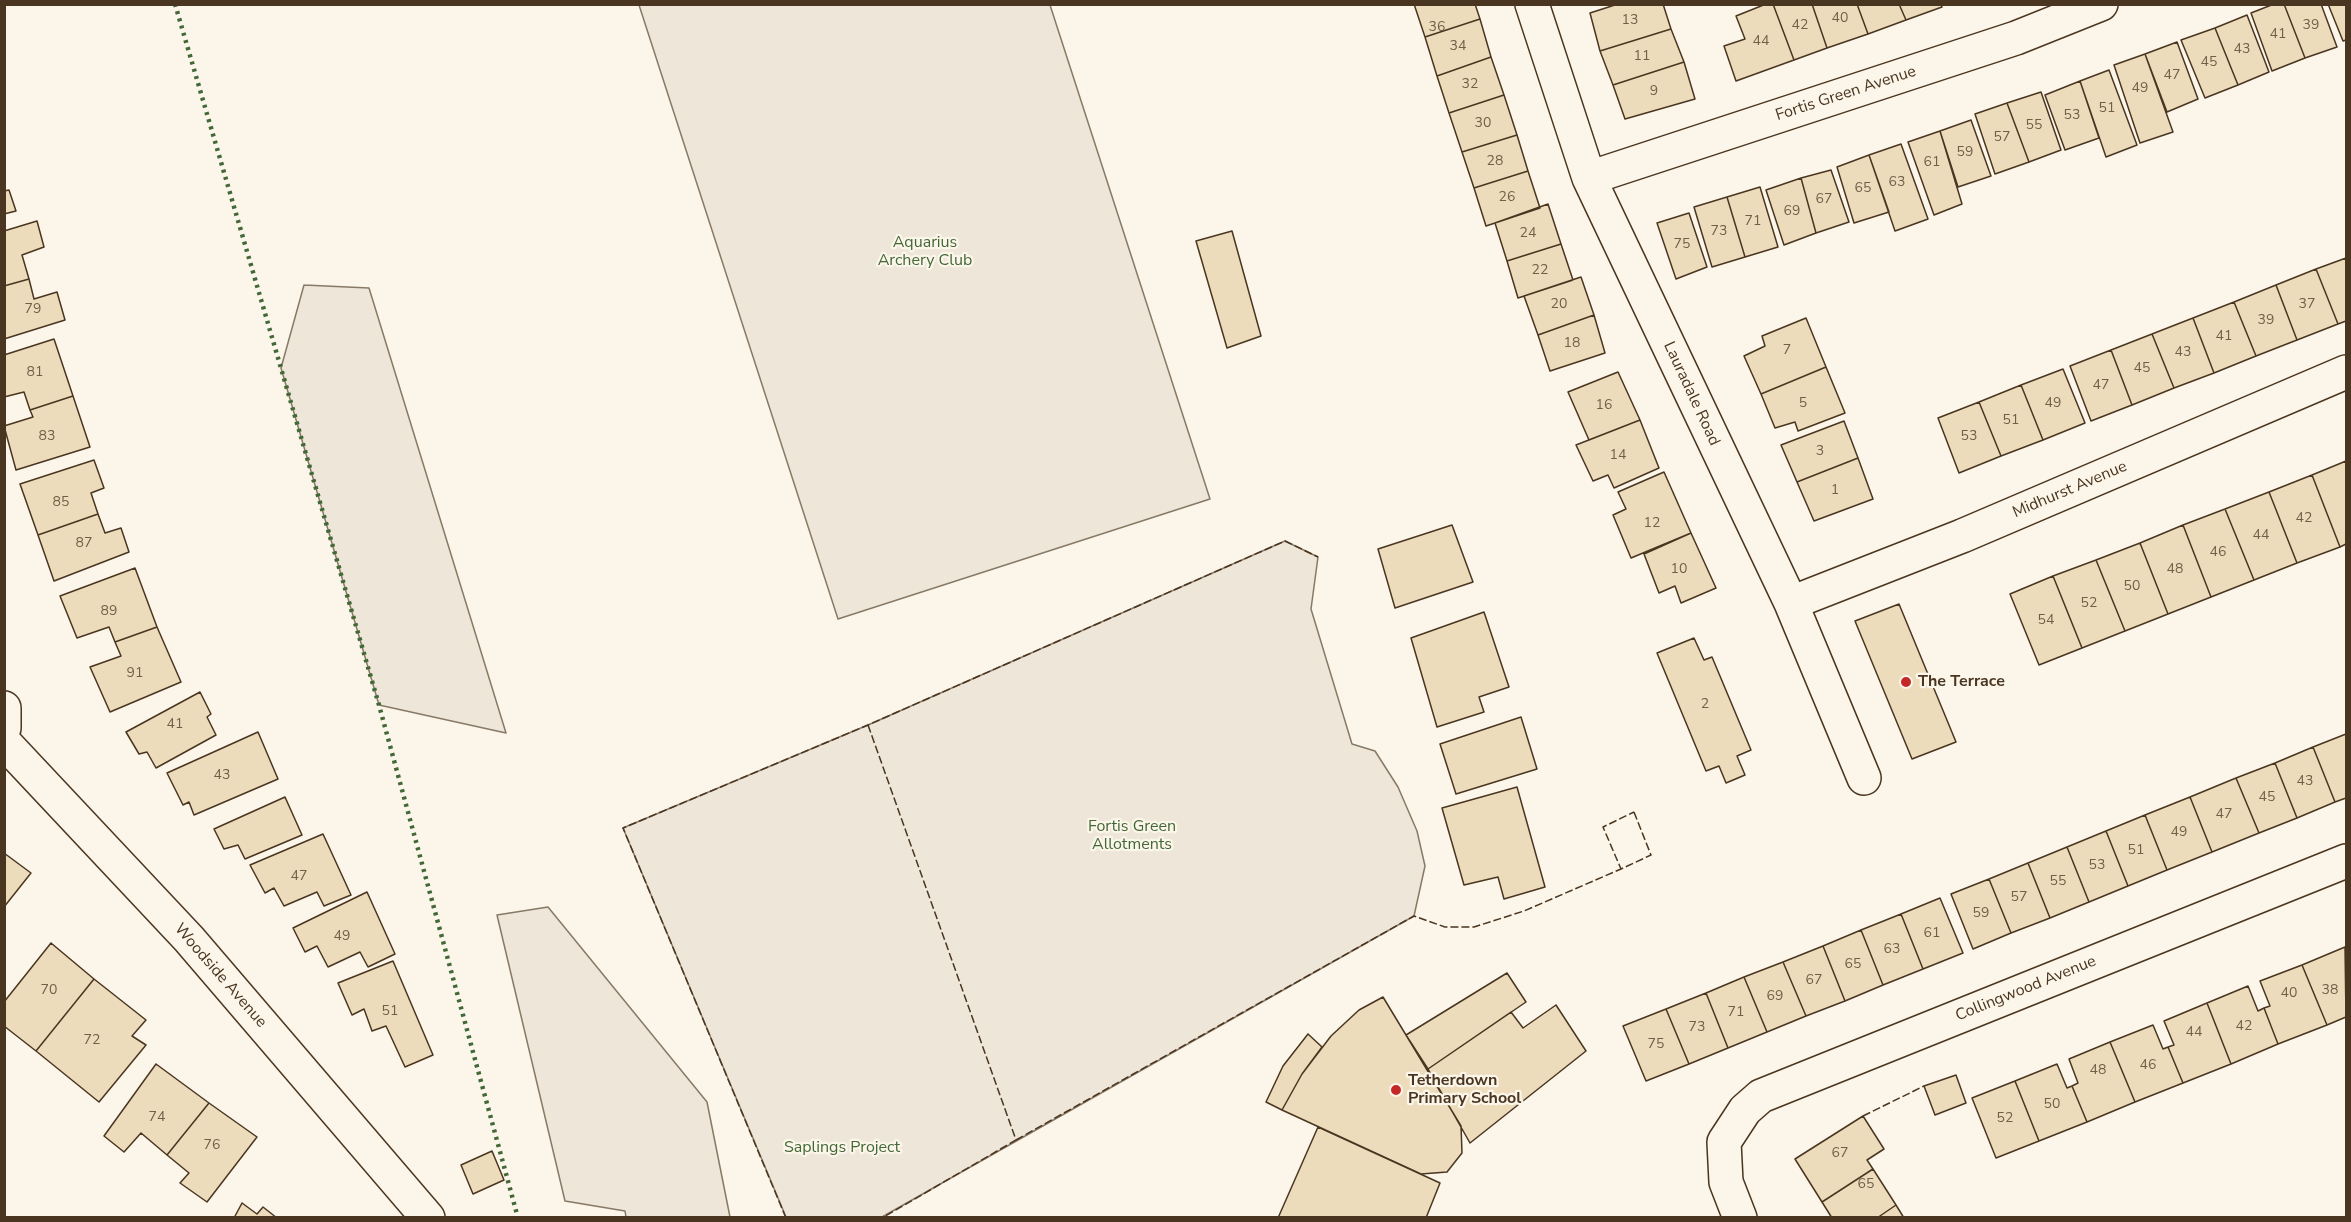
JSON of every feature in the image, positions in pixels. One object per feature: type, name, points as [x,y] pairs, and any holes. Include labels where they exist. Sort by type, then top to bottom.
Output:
[{"type":"street","name":"Lauradale Road","points":[[1532,4],[1588,178],[1791,603],[1864,778]]},
{"type":"street","name":"Fortis Green Avenue","points":[[1588,178],[2016,38],[2101,4]]},
{"type":"street","name":"Midhurst Avenue","points":[[1791,603],[1962,536],[2346,372]]},
{"type":"street","points":[[4,708],[4,728]]},
{"type":"street","name":"Woodside Avenue","points":[[4,742],[189,939],[428,1218]]},
{"type":"street","name":"Collingwood Avenue","points":[[1740,1218],[1726,1182],[1724,1142],[1745,1110],[1761,1096],[2346,861]]},
{"type":"green space","name":"Aquarius Archery Club","points":[[639,5],[1050,5],[1210,499],[838,619]]},
{"type":"green space","points":[[304,285],[369,288],[506,733],[379,705],[281,368]]},
{"type":"green space","name":"Fortis Green Allotments","points":[[1285,541],[1318,557],[1311,609],[1352,744],[1375,751],[1398,787],[1417,831],[1425,866],[1414,916],[882,1217],[786,1217],[623,828],[868,725]]},
{"type":"green space","points":[[548,907],[707,1102],[730,1217],[626,1217],[625,1211],[565,1201],[497,915]]},
{"type":"building","points":[[1414,4],[1475,4],[1480,19],[1425,37]]},
{"type":"building","points":[[1618,4],[1663,4],[1671,29],[1600,51],[1590,13]]},
{"type":"building","points":[[1766,4],[1773,4],[1794,60],[1736,81],[1724,46],[1745,39],[1736,16]]},
{"type":"building","points":[[1773,4],[1812,4],[1827,48],[1794,60]]},
{"type":"building","points":[[1812,4],[1857,4],[1868,34],[1827,48]]},
{"type":"building","points":[[1857,4],[1899,4],[1906,20],[1868,34]]},
{"type":"building","points":[[1899,4],[1941,4],[1942,7],[1906,20]]},
{"type":"building","points":[[2274,4],[2284,4],[2305,58],[2272,71],[2251,13]]},
{"type":"building","points":[[2284,4],[2321,4],[2337,47],[2305,58]]},
{"type":"building","points":[[2328,4],[2346,4],[2346,40],[2343,41]]},
{"type":"building","points":[[2247,15],[2269,72],[2238,85],[2215,28]]},
{"type":"building","points":[[1480,19],[1491,57],[1437,76],[1425,37]]},
{"type":"building","points":[[2215,28],[2238,85],[2205,98],[2181,40]]},
{"type":"building","points":[[1671,29],[1684,62],[1613,85],[1600,51]]},
{"type":"building","points":[[2177,42],[2198,99],[2167,112],[2145,54]]},
{"type":"building","points":[[2145,54],[2173,132],[2140,143],[2114,65]]},
{"type":"building","points":[[1491,57],[1504,95],[1449,113],[1437,76]]},
{"type":"building","points":[[1684,62],[1695,99],[1625,119],[1613,85]]},
{"type":"building","points":[[2109,70],[2137,145],[2106,157],[2080,81]]},
{"type":"building","points":[[2080,81],[2099,138],[2065,150],[2045,95]]},
{"type":"building","points":[[2041,92],[2061,150],[2029,162],[2007,103]]},
{"type":"building","points":[[1504,95],[1517,135],[1462,152],[1449,113]]},
{"type":"building","points":[[2007,103],[2029,162],[1995,174],[1975,114]]},
{"type":"building","points":[[1971,120],[1991,176],[1958,187],[1940,131]]},
{"type":"building","points":[[1940,131],[1962,204],[1934,215],[1908,142]]},
{"type":"building","points":[[1517,135],[1528,171],[1474,188],[1462,152]]},
{"type":"building","points":[[1901,144],[1928,219],[1895,231],[1869,155]]},
{"type":"building","points":[[1869,155],[1889,212],[1854,223],[1837,167]]},
{"type":"building","points":[[1831,170],[1849,222],[1816,233],[1801,178]]},
{"type":"building","points":[[1528,171],[1540,208],[1486,226],[1474,188]]},
{"type":"building","points":[[1801,178],[1816,233],[1784,245],[1766,190]]},
{"type":"building","points":[[1760,187],[1778,247],[1745,257],[1727,197]]},
{"type":"building","points":[[9,190],[16,211],[4,214],[4,191]]},
{"type":"building","points":[[1727,197],[1745,257],[1712,267],[1694,207]]},
{"type":"building","points":[[1548,204],[1561,244],[1507,261],[1495,223]]},
{"type":"building","points":[[1689,213],[1707,267],[1676,279],[1657,223]]},
{"type":"building","points":[[37,221],[44,247],[22,255],[29,279],[4,286],[4,231]]},
{"type":"building","points":[[1232,231],[1261,336],[1227,348],[1196,241]]},
{"type":"building","points":[[1561,244],[1573,280],[1518,298],[1507,261]]},
{"type":"building","points":[[2346,258],[2346,321],[2338,324],[2316,269]]},
{"type":"building","points":[[2316,269],[2338,324],[2297,340],[2276,285]]},
{"type":"building","points":[[1581,277],[1594,315],[1538,335],[1524,296]]},
{"type":"building","points":[[29,279],[34,299],[57,292],[65,320],[4,339],[4,286]]},
{"type":"building","points":[[2276,285],[2297,340],[2256,356],[2234,302]]},
{"type":"building","points":[[2234,302],[2256,356],[2214,373],[2193,318]]},
{"type":"building","points":[[1594,315],[1605,353],[1550,371],[1538,335]]},
{"type":"building","points":[[1806,318],[1826,367],[1761,394],[1744,356],[1765,346],[1762,336]]},
{"type":"building","points":[[2193,318],[2214,373],[2174,388],[2152,334]]},
{"type":"building","points":[[2152,334],[2174,388],[2132,405],[2111,350]]},
{"type":"building","points":[[54,339],[73,396],[30,410],[24,392],[4,397],[4,355]]},
{"type":"building","points":[[2111,350],[2132,405],[2091,421],[2070,366]]},
{"type":"building","points":[[1826,367],[1845,413],[1798,431],[1795,422],[1775,428],[1761,394]]},
{"type":"building","points":[[2063,369],[2085,423],[2043,440],[2021,385]]},
{"type":"building","points":[[1618,372],[1640,420],[1589,440],[1568,392]]},
{"type":"building","points":[[2021,385],[2043,440],[2001,456],[1979,402]]},
{"type":"building","points":[[73,396],[90,447],[16,470],[4,426],[33,417],[30,410]]},
{"type":"building","points":[[1979,402],[2001,456],[1959,473],[1938,418]]},
{"type":"building","points":[[1640,420],[1659,468],[1614,488],[1608,475],[1593,481],[1576,445]]},
{"type":"building","points":[[1844,421],[1858,458],[1797,482],[1781,445]]},
{"type":"building","points":[[1858,458],[1873,499],[1814,521],[1797,482]]},
{"type":"building","points":[[94,460],[104,488],[91,493],[98,514],[38,535],[20,484]]},
{"type":"building","points":[[2346,461],[2346,544],[2340,547],[2312,475]]},
{"type":"building","points":[[1664,472],[1691,533],[1631,558],[1613,515],[1626,509],[1618,492]]},
{"type":"building","points":[[2312,475],[2340,547],[2297,563],[2269,492]]},
{"type":"building","points":[[2269,492],[2297,563],[2254,580],[2225,509]]},
{"type":"building","points":[[2225,509],[2254,580],[2211,597],[2183,525]]},
{"type":"building","points":[[98,514],[105,533],[121,528],[129,552],[54,581],[38,535]]},
{"type":"building","points":[[1452,525],[1473,582],[1395,608],[1378,549]]},
{"type":"building","points":[[2183,525],[2211,597],[2168,614],[2140,543]]},
{"type":"building","points":[[1691,533],[1716,588],[1681,603],[1675,586],[1659,593],[1644,554]]},
{"type":"building","points":[[2140,543],[2168,614],[2125,631],[2096,560]]},
{"type":"building","points":[[2096,560],[2125,631],[2082,648],[2053,576]]},
{"type":"building","points":[[135,568],[157,627],[115,642],[109,627],[77,638],[60,596]]},
{"type":"building","points":[[2053,576],[2082,648],[2039,665],[2010,594]]},
{"type":"building","name":"The Terrace","points":[[1899,604],[1956,742],[1912,759],[1855,621]]},
{"type":"building","points":[[1484,612],[1509,687],[1479,697],[1484,712],[1437,727],[1411,638]]},
{"type":"building","points":[[157,627],[181,682],[110,712],[90,667],[121,656],[115,642]]},
{"type":"building","points":[[1694,638],[1704,660],[1712,657],[1751,750],[1737,756],[1745,775],[1726,783],[1719,766],[1706,771],[1657,653]]},
{"type":"building","points":[[200,692],[211,714],[207,717],[216,735],[156,768],[147,752],[139,754],[126,732]]},
{"type":"building","points":[[1521,717],[1537,769],[1456,794],[1440,744]]},
{"type":"building","points":[[258,732],[278,779],[194,815],[189,802],[183,805],[167,773]]},
{"type":"building","points":[[2346,734],[2346,798],[2335,802],[2313,747]]},
{"type":"building","points":[[2313,747],[2335,802],[2297,818],[2275,763]]},
{"type":"building","points":[[2275,763],[2297,818],[2259,833],[2236,778]]},
{"type":"building","points":[[2236,778],[2259,833],[2212,852],[2190,797]]},
{"type":"building","points":[[1517,787],[1545,887],[1504,899],[1498,877],[1464,885],[1442,808]]},
{"type":"building","points":[[285,797],[302,835],[245,859],[238,845],[224,849],[214,829]]},
{"type":"building","points":[[2190,797],[2212,852],[2167,870],[2145,815]]},
{"type":"building","points":[[2145,815],[2167,870],[2128,886],[2106,831]]},
{"type":"building","points":[[2106,831],[2128,886],[2089,902],[2067,847]]},
{"type":"building","points":[[323,834],[351,895],[324,906],[317,892],[284,906],[274,888],[265,893],[250,865]]},
{"type":"building","points":[[2067,847],[2089,902],[2050,918],[2028,863]]},
{"type":"building","points":[[4,853],[31,873],[4,907]]},
{"type":"building","points":[[2028,863],[2050,918],[2011,933],[1989,879]]},
{"type":"building","points":[[1989,879],[2011,933],[1973,949],[1951,894]]},
{"type":"building","points":[[367,892],[395,954],[368,967],[360,952],[328,967],[317,946],[305,952],[293,928]]},
{"type":"building","points":[[1940,898],[1963,953],[1923,969],[1901,914]]},
{"type":"building","points":[[1901,914],[1923,969],[1883,985],[1861,930]]},
{"type":"building","points":[[1861,930],[1883,985],[1845,1001],[1823,946]]},
{"type":"building","points":[[51,943],[94,979],[36,1051],[4,1026],[4,1002]]},
{"type":"building","points":[[1823,946],[1845,1001],[1806,1016],[1783,962]]},
{"type":"building","points":[[2345,947],[2346,1017],[2327,1025],[2302,965]]},
{"type":"building","points":[[393,961],[433,1055],[405,1067],[386,1026],[372,1031],[364,1009],[352,1015],[338,983]]},
{"type":"building","points":[[1783,962],[1806,1016],[1767,1032],[1744,977]]},
{"type":"building","points":[[2302,965],[2327,1025],[2278,1044],[2264,1008],[2270,1006],[2260,981]]},
{"type":"building","points":[[1507,973],[1526,1002],[1428,1069],[1406,1035]]},
{"type":"building","points":[[1744,977],[1767,1032],[1728,1048],[1706,993]]},
{"type":"building","points":[[94,979],[146,1020],[132,1036],[146,1045],[99,1102],[36,1051]]},
{"type":"building","points":[[2248,986],[2258,1011],[2264,1008],[2278,1044],[2231,1064],[2207,1003]]},
{"type":"building","points":[[1706,993],[1728,1048],[1689,1064],[1666,1009]]},
{"type":"building","points":[[1383,997],[1461,1126],[1462,1153],[1447,1172],[1421,1174],[1282,1110],[1302,1074],[1331,1036],[1359,1010]]},
{"type":"building","points":[[2207,1003],[2231,1064],[2183,1083],[2168,1047],[2174,1045],[2164,1021]]},
{"type":"building","points":[[1556,1005],[1586,1051],[1470,1143],[1428,1069],[1511,1012],[1523,1028]]},
{"type":"building","points":[[1666,1009],[1689,1064],[1646,1081],[1623,1026]]},
{"type":"building","points":[[2153,1025],[2163,1049],[2168,1047],[2183,1083],[2135,1102],[2110,1042]]},
{"type":"building","points":[[1308,1034],[1322,1047],[1302,1074],[1282,1110],[1266,1102],[1283,1066]]},
{"type":"building","points":[[2110,1042],[2135,1102],[2087,1122],[2072,1086],[2078,1083],[2069,1059]]},
{"type":"building","points":[[156,1064],[209,1103],[167,1155],[141,1133],[124,1152],[104,1136]]},
{"type":"building","points":[[2057,1064],[2067,1088],[2072,1086],[2087,1122],[2039,1141],[2015,1081]]},
{"type":"building","points":[[1956,1075],[1966,1103],[1935,1115],[1924,1086]]},
{"type":"building","points":[[2015,1081],[2039,1141],[1996,1158],[1972,1098]]},
{"type":"building","points":[[209,1103],[257,1137],[207,1202],[180,1183],[189,1173],[167,1155]]},
{"type":"building","points":[[1863,1116],[1884,1149],[1867,1160],[1873,1169],[1822,1202],[1795,1159]]},
{"type":"building","points":[[1318,1127],[1440,1183],[1426,1218],[1278,1218]]},
{"type":"building","points":[[492,1151],[504,1180],[473,1194],[461,1165]]},
{"type":"building","points":[[1873,1169],[1896,1205],[1877,1218],[1832,1218],[1822,1202]]},
{"type":"building","points":[[242,1203],[257,1214],[263,1207],[277,1218],[234,1218]]},
{"type":"building","points":[[1896,1205],[1904,1218],[1877,1218]]},
{"type":"hedge","points":[[175,4],[379,705],[518,1218]]},
{"type":"fence","points":[[786,1218],[623,828],[868,725],[1285,541],[1318,557]]},
{"type":"fence","points":[[868,725],[1016,1140],[882,1218]]},
{"type":"fence","points":[[1634,812],[1651,855],[1621,869],[1603,827],[1634,812]]},
{"type":"fence","points":[[1016,1140],[1414,916],[1445,927],[1474,927],[1524,911],[1621,869]]},
{"type":"fence","points":[[1863,1116],[1924,1086]]},
{"type":"place","name":"The Terrace","points":[[1906,682]]},
{"type":"place","name":"Tetherdown Primary School","points":[[1396,1090]]},
{"type":"park label","name":"Saplings Project","points":[[842,1148]]}]
